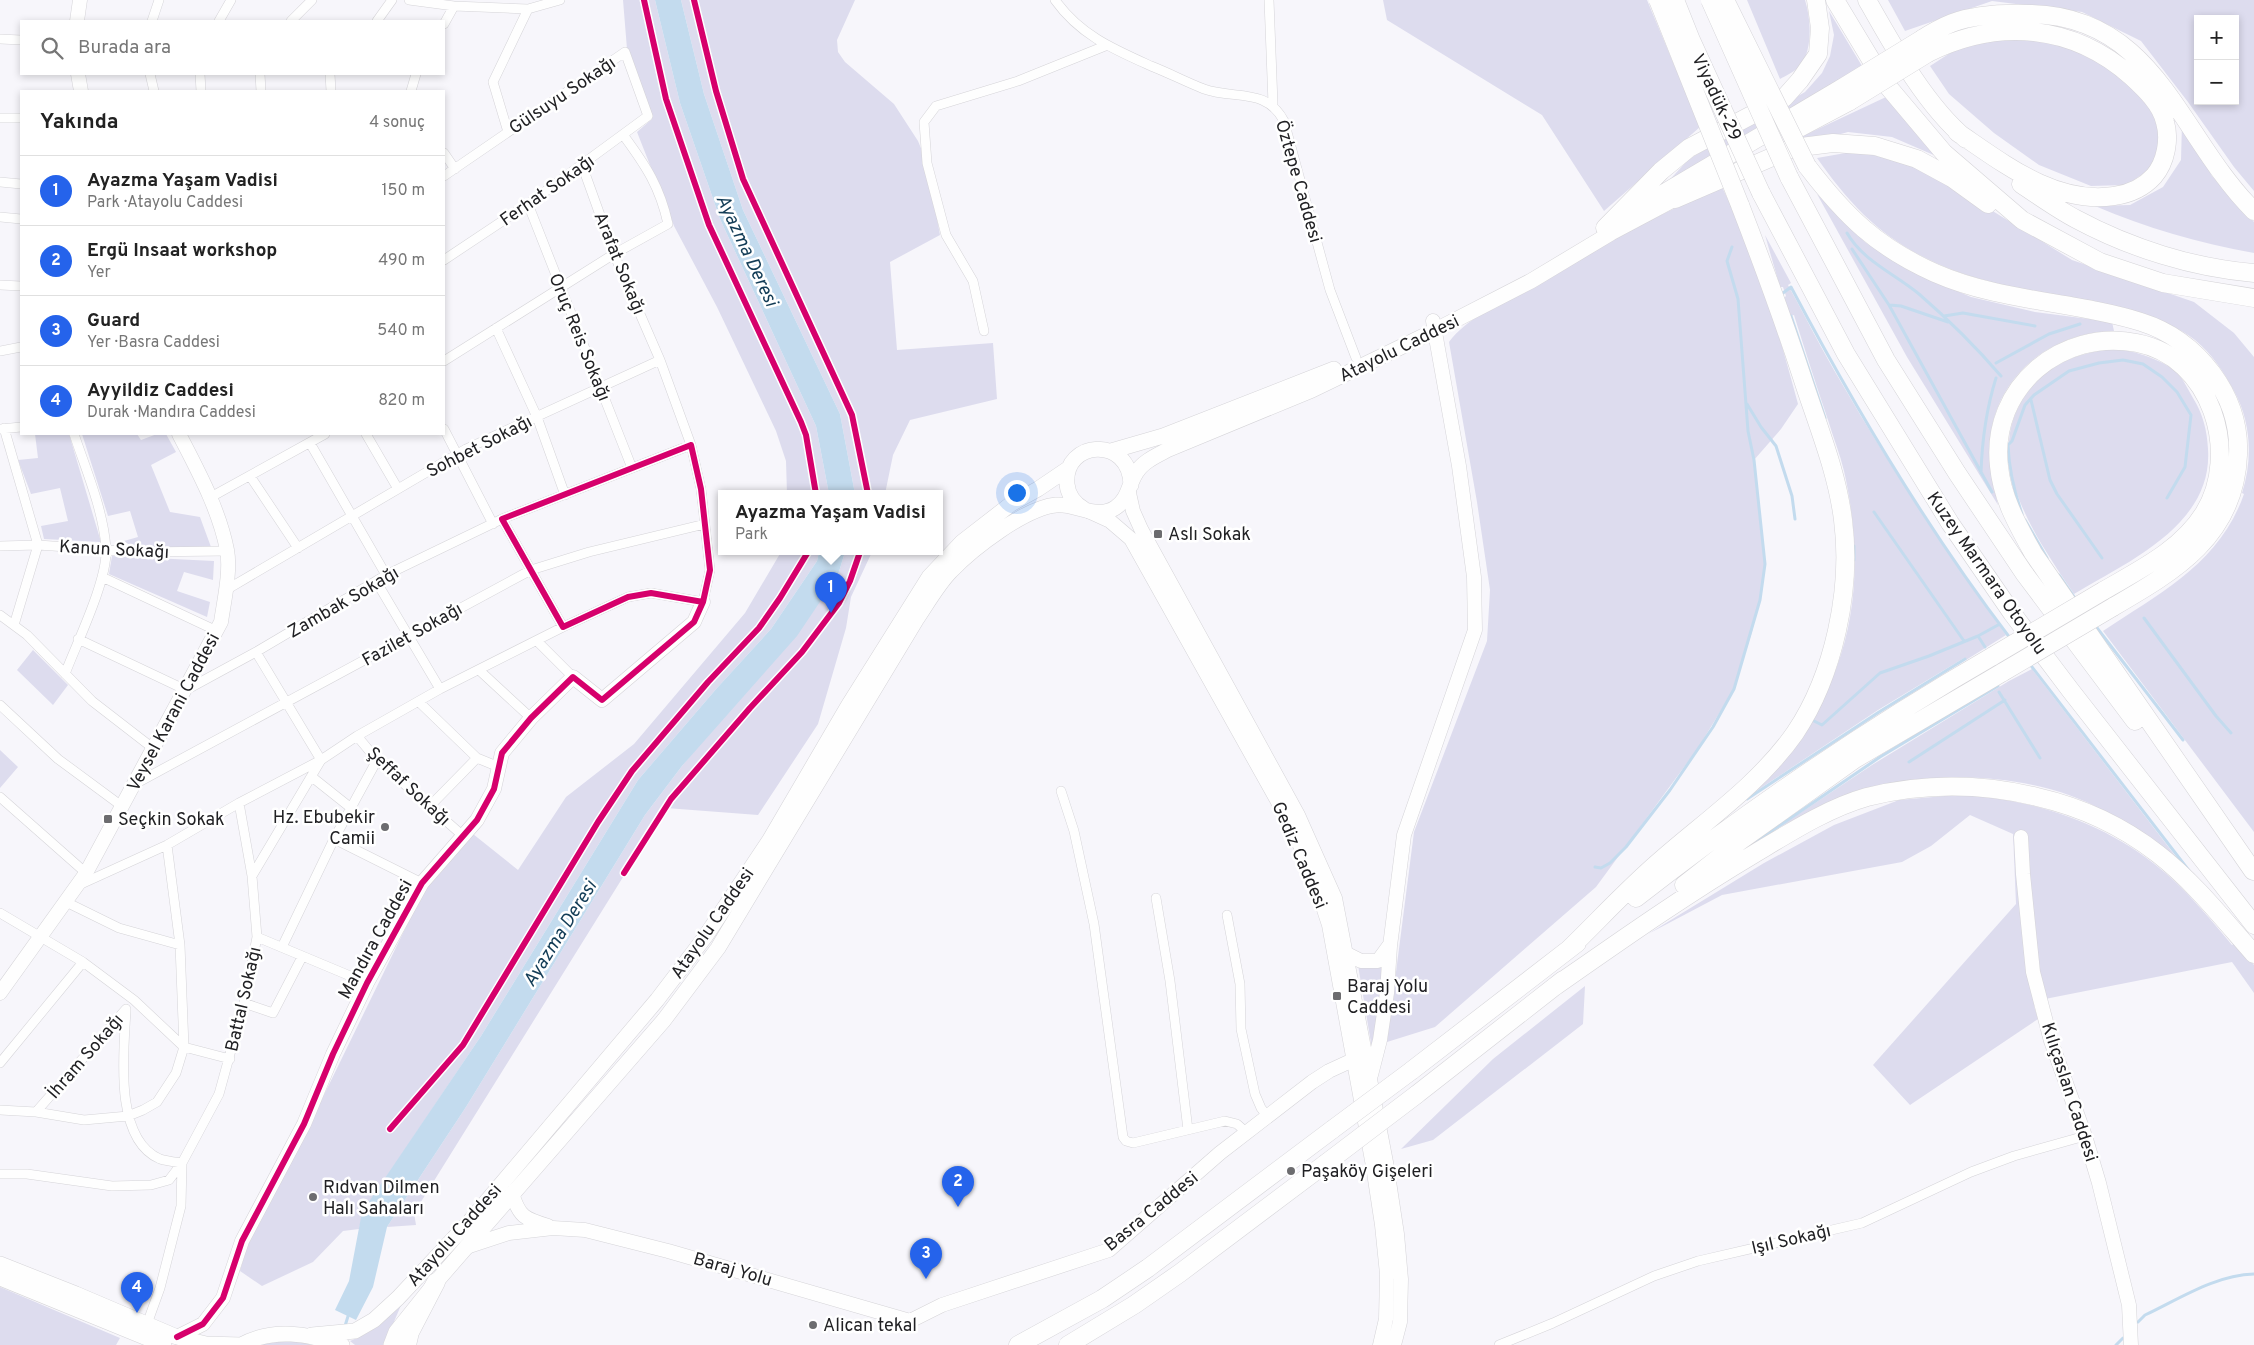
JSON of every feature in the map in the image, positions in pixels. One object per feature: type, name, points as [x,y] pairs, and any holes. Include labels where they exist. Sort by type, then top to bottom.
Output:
[{"type":"highway","points":[[1568,950],[1660,860],[1752,783],[1795,732],[1822,679],[1844,597],[1843,520],[1835,479],[1786,327],[1740,205],[1693,85],[1661,12],[1658,0]]},
{"type":"highway","name":"Viyadük-29","points":[[1675,0],[1691,40],[1761,193]]},
{"type":"highway","name":"Viyadük-29","points":[[1710,0],[1788,177]]},
{"type":"highway","points":[[1068,1345],[1180,1273],[1416,1095],[1740,841],[1855,759],[2113,607],[2182,564],[2203,544],[2222,518],[2230,501],[2238,467],[2239,446],[2237,427],[2232,408],[2219,381],[2194,353],[2172,336],[2142,322],[1972,288],[1903,258],[1858,226],[1830,197],[1807,166],[1725,0]]},
{"type":"highway","points":[[1605,228],[1661,171],[1689,148],[1784,98],[1800,80],[1818,54],[1820,28],[1816,0]]},
{"type":"highway","points":[[1835,0],[1885,83],[1944,154],[2022,220]]},
{"type":"highway","points":[[1867,0],[1896,51],[1944,118],[1957,132],[2017,182],[2075,218],[2111,236],[2151,252],[2196,263],[2254,273]]},
{"type":"highway","points":[[1675,199],[1925,46],[1952,23],[1981,16],[2000,14],[2042,14],[2069,18],[2097,29],[2138,56],[2177,106],[2226,180],[2254,211]]},
{"type":"highway","points":[[1925,46],[1948,43],[1990,31],[2032,30],[2068,38],[2115,61],[2144,88],[2158,106],[2166,122],[2167,140],[2164,158],[2158,171],[2149,182],[2135,190],[2120,195],[2100,198],[2081,197],[2047,186],[2018,172],[1957,132]]},
{"type":"highway","points":[[1605,228],[1846,94]]},
{"type":"highway","points":[[1675,199],[1793,148],[1833,143],[1875,146],[1917,159],[1952,178],[1990,206],[2022,220],[2100,262],[2163,283],[2254,298]]},
{"type":"highway","name":"Kuzey Marmara Otoyolu","points":[[1788,177],[1886,360],[2019,566],[2093,667],[2253,872]]},
{"type":"highway","name":"Kuzey Marmara Otoyolu","points":[[1761,193],[1846,354],[1950,523],[2012,613],[2254,925]]},
{"type":"highway","points":[[1018,1345],[1102,1299],[1148,1268],[1411,1071],[1725,829],[1919,698],[1993,656],[2103,591],[2151,563],[2185,536],[2204,513],[2214,492],[2221,447],[2210,404],[2200,387],[2182,365],[2160,352],[2139,343],[2111,340],[2086,343],[2068,348],[2053,356],[2032,372],[2013,398],[1999,437],[1999,464],[2002,490],[2013,516],[2033,553],[2253,872]]},
{"type":"highway","points":[[1554,987],[1688,894],[1785,835],[1836,809],[1865,798],[1904,789],[1936,786],[1984,787],[2023,793],[2059,802],[2095,816],[2125,831],[2158,854],[2254,954]]},
{"type":"highway","points":[[407,1345],[410,1332],[436,1282]]},
{"type":"main road","name":"Atayolu Caddesi","points":[[312,1335],[355,1331],[374,1320],[398,1298],[470,1220],[656,1000],[706,937],[769,841],[848,706],[929,577],[962,542],[1004,509],[1069,468],[1075,459],[1091,450],[1111,451],[1163,436],[1328,372],[1531,281],[1611,233],[1675,199]]},
{"type":"main road","name":"Atayolu Caddesi","points":[[391,1345],[396,1332],[436,1282],[664,1020],[718,948],[916,620],[950,572],[985,541],[1026,516],[1054,505],[1070,506],[1097,513],[1115,508],[1124,501],[1135,474],[1141,466],[1169,449],[1312,390],[1434,326],[1605,228]]},
{"type":"main road","points":[[1111,451],[1126,464],[1130,474],[1129,492]]},
{"type":"main road","points":[[1069,468],[1066,477],[1067,488],[1072,498],[1087,511]]},
{"type":"main road","points":[[0,1264],[177,1337],[206,1344],[241,1345],[255,1338],[276,1334],[312,1335],[342,1345]]},
{"type":"main road","points":[[0,1278],[164,1345]]},
{"type":"main road","points":[[134,1332],[147,1345]]},
{"type":"street","points":[[77,20],[80,0]]},
{"type":"street","points":[[152,20],[159,0]]},
{"type":"street","points":[[220,20],[231,0]]},
{"type":"street","points":[[293,20],[312,0]]},
{"type":"street","points":[[378,20],[392,0]]},
{"type":"street","points":[[409,0],[454,6],[495,4],[528,9],[560,0]]},
{"type":"street","points":[[1055,0],[1074,23],[1105,46],[1208,90],[1228,95],[1258,98],[1273,104]]},
{"type":"street","name":"Öztepe Caddesi","points":[[1269,0],[1273,104],[1284,121],[1330,290],[1356,358]]},
{"type":"street","points":[[445,22],[454,6]]},
{"type":"street","points":[[508,132],[493,82],[528,9]]},
{"type":"street","points":[[0,39],[20,40]]},
{"type":"street","points":[[984,331],[973,281],[946,235],[927,163],[924,122],[936,106],[1018,81],[1105,46]]},
{"type":"street","name":"Gülsuyu Sokağı","points":[[445,175],[625,52],[648,116]]},
{"type":"street","points":[[78,75],[81,90]]},
{"type":"street","points":[[150,75],[154,90]]},
{"type":"street","points":[[200,75],[201,90]]},
{"type":"street","points":[[260,75],[261,90]]},
{"type":"street","points":[[330,75],[331,90]]},
{"type":"street","points":[[412,90],[416,75]]},
{"type":"street","name":"Ferhat Sokağı","points":[[445,259],[528,204],[624,136],[648,116]]},
{"type":"street","points":[[0,118],[20,118]]},
{"type":"street","points":[[445,360],[614,254],[668,224],[664,204],[650,172],[624,136]]},
{"type":"street","points":[[445,154],[455,169]]},
{"type":"street","name":"Arafat Sokağı","points":[[582,165],[614,254],[660,360]]},
{"type":"street","points":[[0,182],[20,184]]},
{"type":"street","name":"Oruç Reis Sokağı","points":[[528,204],[632,468]]},
{"type":"street","points":[[0,217],[20,219]]},
{"type":"street","points":[[0,285],[20,286]]},
{"type":"street","points":[[1370,1080],[1380,1040],[1387,993],[1390,946],[1404,835],[1475,630],[1474,577],[1459,466],[1434,326]]},
{"type":"street","points":[[496,328],[537,417],[565,495]]},
{"type":"street","points":[[0,351],[20,347]]},
{"type":"street","points":[[537,641],[573,677],[602,700],[694,622],[703,602],[710,570],[701,489],[691,445],[660,360]]},
{"type":"street","name":"Sohbet Sokağı","points":[[226,590],[456,455],[660,360]]},
{"type":"street","points":[[14,625],[38,545],[2,429],[20,426]]},
{"type":"street","points":[[445,431],[493,524]]},
{"type":"street","points":[[65,674],[102,577],[106,548],[100,516],[74,435]]},
{"type":"street","name":"Veysel Karani Caddesi","points":[[0,992],[86,873],[221,622],[226,590],[227,551],[210,497],[179,435]]},
{"type":"street","points":[[210,497],[324,435]]},
{"type":"street","points":[[367,435],[398,489]]},
{"type":"street","points":[[310,443],[386,575]]},
{"type":"street","name":"Zambak Sokağı","points":[[186,690],[256,652],[386,575],[502,519],[691,445]]},
{"type":"street","points":[[250,476],[298,548]]},
{"type":"street","name":"Gediz Caddesi","points":[[1129,492],[1133,511],[1150,545],[1298,815],[1335,898],[1347,954],[1386,1264],[1386,1319],[1380,1345]]},
{"type":"street","name":"Gediz Caddesi","points":[[1087,511],[1110,522],[1131,539],[1292,827],[1313,876],[1329,925],[1360,1057],[1370,1080],[1386,1162],[1402,1279],[1400,1322],[1394,1345]]},
{"type":"street","points":[[502,519],[564,627]]},
{"type":"street","name":"Fazilet Sokağı","points":[[135,784],[531,570],[590,552],[705,524]]},
{"type":"street","name":"Kanun Sokağı","points":[[0,546],[38,545],[106,548],[139,552],[227,551]]},
{"type":"street","points":[[102,577],[217,631]]},
{"type":"street","points":[[376,581],[440,689]]},
{"type":"street","points":[[76,886],[167,845],[239,803],[321,760],[357,736],[440,689],[628,597],[651,592],[703,602]]},
{"type":"street","points":[[0,615],[27,635],[92,701],[154,749]]},
{"type":"street","points":[[78,639],[186,690]]},
{"type":"street","points":[[256,652],[321,760]]},
{"type":"street","points":[[479,670],[532,718]]},
{"type":"street","name":"Mandıra Caddesi","points":[[177,1337],[203,1324],[223,1298],[242,1241],[304,1124],[333,1054],[366,983],[422,883],[477,820],[494,789],[502,753],[532,718],[573,677]]},
{"type":"street","points":[[419,702],[477,758],[499,767]]},
{"type":"street","points":[[0,705],[58,759],[123,807]]},
{"type":"street","name":"Şeffaf Sokağı","points":[[357,736],[377,760],[462,835]]},
{"type":"street","points":[[429,807],[477,758]]},
{"type":"street","points":[[252,876],[321,760]]},
{"type":"street","points":[[282,947],[334,839],[377,760]]},
{"type":"street","points":[[312,777],[351,808]]},
{"type":"street","points":[[1061,791],[1074,831],[1094,924],[1123,1137],[1126,1141],[1133,1143],[1225,1120],[1237,1124],[1246,1133]]},
{"type":"street","points":[[0,797],[86,873]]},
{"type":"street","name":"Battal Sokağı","points":[[0,1174],[27,1174],[112,1186],[151,1185],[169,1180],[182,1163],[219,1094],[244,1003],[257,937],[252,876],[239,803]]},
{"type":"street","name":"Kılıçaslan Caddesi","points":[[2021,837],[2033,972],[2051,1041],[2085,1136],[2099,1183],[2128,1305],[2131,1345]]},
{"type":"street","points":[[334,839],[422,883]]},
{"type":"street","points":[[0,1110],[36,1112],[84,1120],[128,1116],[157,1102],[176,1073],[184,1047],[180,945],[167,845]]},
{"type":"street","points":[[1156,898],[1170,981],[1188,1130]]},
{"type":"street","points":[[66,902],[119,928],[180,945]]},
{"type":"street","points":[[0,913],[84,962],[134,1000],[184,1047],[230,1059]]},
{"type":"street","points":[[1227,915],[1240,984],[1242,1029],[1255,1094],[1268,1117]]},
{"type":"street","points":[[257,937],[366,983]]},
{"type":"street","points":[[1347,954],[1361,961],[1378,961],[1390,946]]},
{"type":"street","points":[[244,1003],[273,1013],[302,957]]},
{"type":"street","points":[[0,1063],[84,962]]},
{"type":"street","name":"İhram Sokağı","points":[[36,1112],[134,1000]]},
{"type":"street","points":[[126,1010],[123,1068],[128,1116],[135,1135],[145,1149],[160,1159],[182,1163],[181,1206],[160,1288],[147,1324]]},
{"type":"street","name":"Basra Caddesi","points":[[910,1321],[942,1305],[1110,1250],[1246,1133],[1329,1071],[1360,1057]]},
{"type":"street","name":"Işıl Sokağı","points":[[1498,1345],[1553,1323],[1654,1276],[1698,1262],[1862,1223],[1971,1172],[2014,1156],[2085,1136]]},
{"type":"street","name":"Baraj Yolu","points":[[512,1193],[517,1209],[527,1220],[554,1228]]},
{"type":"street","name":"Baraj Yolu","points":[[466,1247],[509,1233],[554,1228],[585,1230],[668,1251],[910,1321]]},
{"type":"shaded area","points":[[623,0],[655,0],[680,103],[720,219],[816,426],[828,490],[787,490],[786,461],[776,431],[717,307],[674,226],[637,132],[652,119],[627,49]]},
{"type":"shaded area","points":[[681,0],[855,0],[837,40],[838,52],[845,62],[894,104],[918,141],[927,163],[940,235],[890,262],[897,350],[993,343],[997,399],[910,420],[893,455],[886,490],[854,490],[840,414],[743,210],[704,94]]},
{"type":"shaded area","points":[[1383,0],[1647,0],[1700,127],[1604,211],[1542,115],[1387,20]]},
{"type":"shaded area","points":[[1747,0],[1805,0],[1809,16],[1810,34],[1807,52],[1800,66],[1780,79]]},
{"type":"shaded area","points":[[1888,0],[2254,0],[2254,191],[2234,167],[2188,102],[2141,41],[2082,12],[1992,1],[1905,31]]},
{"type":"shaded area","points":[[1829,11],[1862,66],[1661,189],[1689,159],[1805,92],[1822,73],[1830,56],[1834,35]]},
{"type":"shaded area","points":[[2000,32],[2094,53],[2129,80],[2155,115],[2160,144],[2152,168],[2126,185],[2091,186],[2039,165],[1994,133],[1949,94],[1930,66],[1961,46]]},
{"type":"shaded area","points":[[1886,97],[1943,159],[1892,137],[1848,132],[1758,157]]},
{"type":"shaded area","points":[[2182,123],[2212,176],[2254,222],[2254,253],[2213,245],[2173,234],[2095,206],[2130,205],[2163,187],[2181,160]]},
{"type":"shaded area","points":[[1857,151],[1901,162],[1939,178],[2072,260],[2194,302],[2234,333],[2254,357],[2254,832],[2103,631],[2186,574],[2204,558],[2220,539],[2233,518],[2244,494],[2242,493],[2246,480],[2249,454],[2244,415],[2230,384],[2217,364],[2201,345],[2183,331],[2155,318],[2082,300],[1990,282],[1936,263],[1899,243],[1855,206],[1817,158]]},
{"type":"shaded area","points":[[1722,187],[1756,266],[1798,404],[1781,429],[1754,460],[1765,564],[1752,632],[1734,689],[1698,748],[1596,887],[1435,1027],[1387,1042],[1414,832],[1487,641],[1490,590],[1477,502],[1449,342],[1466,324],[1501,302],[1651,220]]},
{"type":"shaded area","points":[[1817,194],[1865,242],[1908,270],[1971,297],[2035,312],[2112,322],[2114,331],[2091,333],[2069,339],[2049,349],[2031,362],[2016,377],[2003,396],[1995,417],[1990,440],[1992,473],[1998,505],[1907,357]]},
{"type":"shaded area","points":[[1765,235],[1791,283],[1788,285],[1827,358],[1860,414],[1920,510],[2006,635],[1878,710],[1755,792],[1786,757],[1811,721],[1831,683],[1844,644],[1852,603],[1855,561],[1852,517],[1844,471],[1794,315],[1790,316],[1784,298],[1786,296],[1783,287],[1780,287]]},
{"type":"shaded area","points":[[2118,349],[2145,355],[2164,364],[2179,375],[2184,382],[2202,416],[2208,449],[2206,476],[2197,499],[2182,520],[2164,538],[2142,554],[2074,594],[2043,547],[2017,494],[2010,467],[2009,440],[2015,414],[2031,388],[2049,371],[2059,364],[2081,355]]},
{"type":"shaded area","points":[[35,435],[69,435],[101,542],[44,539],[41,526],[68,521],[60,488],[31,494],[18,460],[38,458]]},
{"type":"shaded area","points":[[82,435],[138,435],[141,440],[154,435],[167,435],[176,452],[151,465],[170,512],[200,517],[211,547],[134,548],[124,541],[138,537],[130,511],[108,516]]},
{"type":"shaded area","points":[[779,555],[818,555],[817,561],[771,629],[717,688],[638,780],[481,1036],[363,1212],[359,1229],[343,1231],[313,1262],[262,1286],[240,1271],[250,1234],[321,1101],[426,886],[473,834],[518,870],[566,797],[634,744],[745,613]]},
{"type":"shaded area","points":[[844,555],[871,555],[851,597],[846,628],[818,724],[758,815],[666,808],[414,1213],[416,1225],[387,1227],[466,1107],[645,815],[682,766],[838,575]]},
{"type":"shaded area","points":[[112,556],[214,561],[213,580],[184,572],[177,591],[210,602],[207,617],[109,574]]},
{"type":"shaded area","points":[[33,650],[68,685],[53,705],[17,670]]},
{"type":"shaded area","points":[[2032,669],[2180,862],[2104,811],[2079,799],[2022,783],[1992,779],[1930,778],[1901,781],[1861,790],[1776,829],[1872,765],[2009,681]]},
{"type":"shaded area","points":[[0,750],[18,767],[0,788]]},
{"type":"shaded area","points":[[1956,795],[1985,797],[2042,808],[2070,817],[2123,842],[2147,858],[2170,877],[2232,945],[2235,943],[2254,965],[2254,993],[2232,962],[2045,999],[2034,1006],[2038,1019],[1910,1105],[1873,1065],[2016,904],[2013,834],[1970,815],[1931,846],[1902,862],[1722,895],[1648,934],[1764,863],[1834,825],[1899,800]]},
{"type":"shaded area","points":[[1386,960],[1373,1055],[1358,965],[1377,968]]},
{"type":"shaded area","points":[[1585,986],[1583,1024],[1433,1140],[1401,1149],[1493,1059]]},
{"type":"shaded area","points":[[0,1287],[120,1338],[116,1345],[0,1345]]},
{"type":"shaded area","points":[[402,1303],[384,1345],[355,1345],[350,1341],[378,1325]]},
{"type":"shaded area","points":[[281,1341],[303,1342],[311,1345],[258,1345]]},
{"type":"water","points":[[655,0],[681,0],[704,94],[743,210],[840,414],[854,490],[828,490],[816,426],[720,219],[680,103]]},
{"type":"water","points":[[818,555],[844,555],[838,575],[797,636],[682,766],[645,815],[466,1107],[387,1227],[373,1287],[356,1320],[335,1310],[349,1281],[362,1212],[481,1036],[638,780],[717,688],[771,629],[817,561]]},
{"type":"waterway","points":[[1847,233],[1870,259],[1910,287],[1941,314],[2001,376]]},
{"type":"waterway","points":[[1595,867],[1601,868],[1610,863],[1626,847],[1670,790],[1713,727],[1734,689],[1760,600],[1765,564],[1754,460],[1748,431],[1738,299],[1727,261],[1732,247]]},
{"type":"waterway","points":[[1852,249],[1889,305],[1992,492]]},
{"type":"waterway","points":[[1783,293],[1791,287],[1893,467],[1979,597],[2010,638]]},
{"type":"waterway","points":[[1889,305],[1901,306],[1948,322]]},
{"type":"waterway","points":[[1944,316],[1963,313],[2035,326]]},
{"type":"waterway","points":[[1791,316],[1825,418]]},
{"type":"waterway","points":[[1996,363],[2049,334],[2080,324]]},
{"type":"waterway","points":[[2022,514],[2012,480],[2008,445],[2012,441],[2025,405],[2034,395],[2069,371],[2099,363],[2123,360],[2143,364],[2162,377],[2177,392],[2191,415],[2185,467],[2167,498]]},
{"type":"waterway","points":[[1981,473],[1985,425],[1996,378]]},
{"type":"waterway","points":[[2031,400],[2050,480],[2057,494],[2102,558]]},
{"type":"waterway","points":[[1747,404],[1761,427],[1776,446],[1792,496],[1795,519]]},
{"type":"waterway","points":[[1874,512],[1964,641]]},
{"type":"waterway","points":[[2025,520],[2047,558]]},
{"type":"waterway","points":[[1854,546],[1854,560]]},
{"type":"waterway","points":[[2059,575],[2077,601]]},
{"type":"waterway","points":[[2144,618],[2216,716],[2231,733]]},
{"type":"waterway","points":[[2094,624],[2183,740]]},
{"type":"waterway","points":[[1814,721],[1822,725],[1880,673],[1929,656],[1978,636],[1998,625]]},
{"type":"waterway","points":[[1978,636],[1985,647]]},
{"type":"waterway","points":[[1753,793],[1747,799],[1879,712],[1965,659]]},
{"type":"waterway","points":[[2029,663],[2190,872]]},
{"type":"waterway","points":[[1759,841],[1751,845],[1880,757],[1998,686]]},
{"type":"waterway","points":[[1999,692],[2040,758]]},
{"type":"waterway","points":[[1909,762],[2005,700]]},
{"type":"waterway","points":[[2138,1322],[2145,1315],[2211,1283],[2240,1275],[2254,1274]]},
{"type":"waterway","name":"Ayazma Deresi","points":[[345,1326],[349,1313]]},
{"type":"waterway","points":[[2116,1345],[2123,1338]]},
{"type":"cycle path","points":[[644,0],[666,99],[709,225],[801,422],[806,435],[815,490]]},
{"type":"cycle path","points":[[694,0],[716,91],[743,179],[852,415],[867,490]]},
{"type":"cycle path","points":[[177,1337],[203,1324],[223,1298],[242,1241],[304,1124],[333,1054],[367,983],[422,883],[477,820],[494,789],[502,753],[531,718],[573,677],[602,700],[694,622],[703,602],[710,570],[701,489],[691,445],[502,519],[563,627],[628,597],[651,593],[703,602]]},
{"type":"cycle path","points":[[390,1129],[463,1045],[598,822],[632,771],[708,682],[759,628],[806,555]]},
{"type":"cycle path","points":[[624,873],[671,799],[750,708],[802,652],[839,603],[850,581],[859,555]]},
{"type":"place","name":"Aslı Sokak","points":[[1158,534]]},
{"type":"place","name":"Ayazma Yaşam Vadisi","points":[[831,613]]},
{"type":"place","name":"Seçkin Sokak","points":[[108,819]]},
{"type":"place","name":"Hz. Ebubekir Camii","points":[[385,827]]},
{"type":"place","name":"Baraj Yolu Caddesi","points":[[1337,996]]},
{"type":"place","name":"Paşaköy Gişeleri","points":[[1291,1171]]},
{"type":"place","name":"Rıdvan Dilmen Halı Sahaları","points":[[313,1197]]},
{"type":"place","name":"Ergü Insaat workshop","points":[[958,1207]]},
{"type":"place","name":"Guard","points":[[926,1279]]},
{"type":"place","name":"Ayyildiz Caddesi","points":[[137,1313]]},
{"type":"place","name":"Alican tekal","points":[[813,1325]]}]
